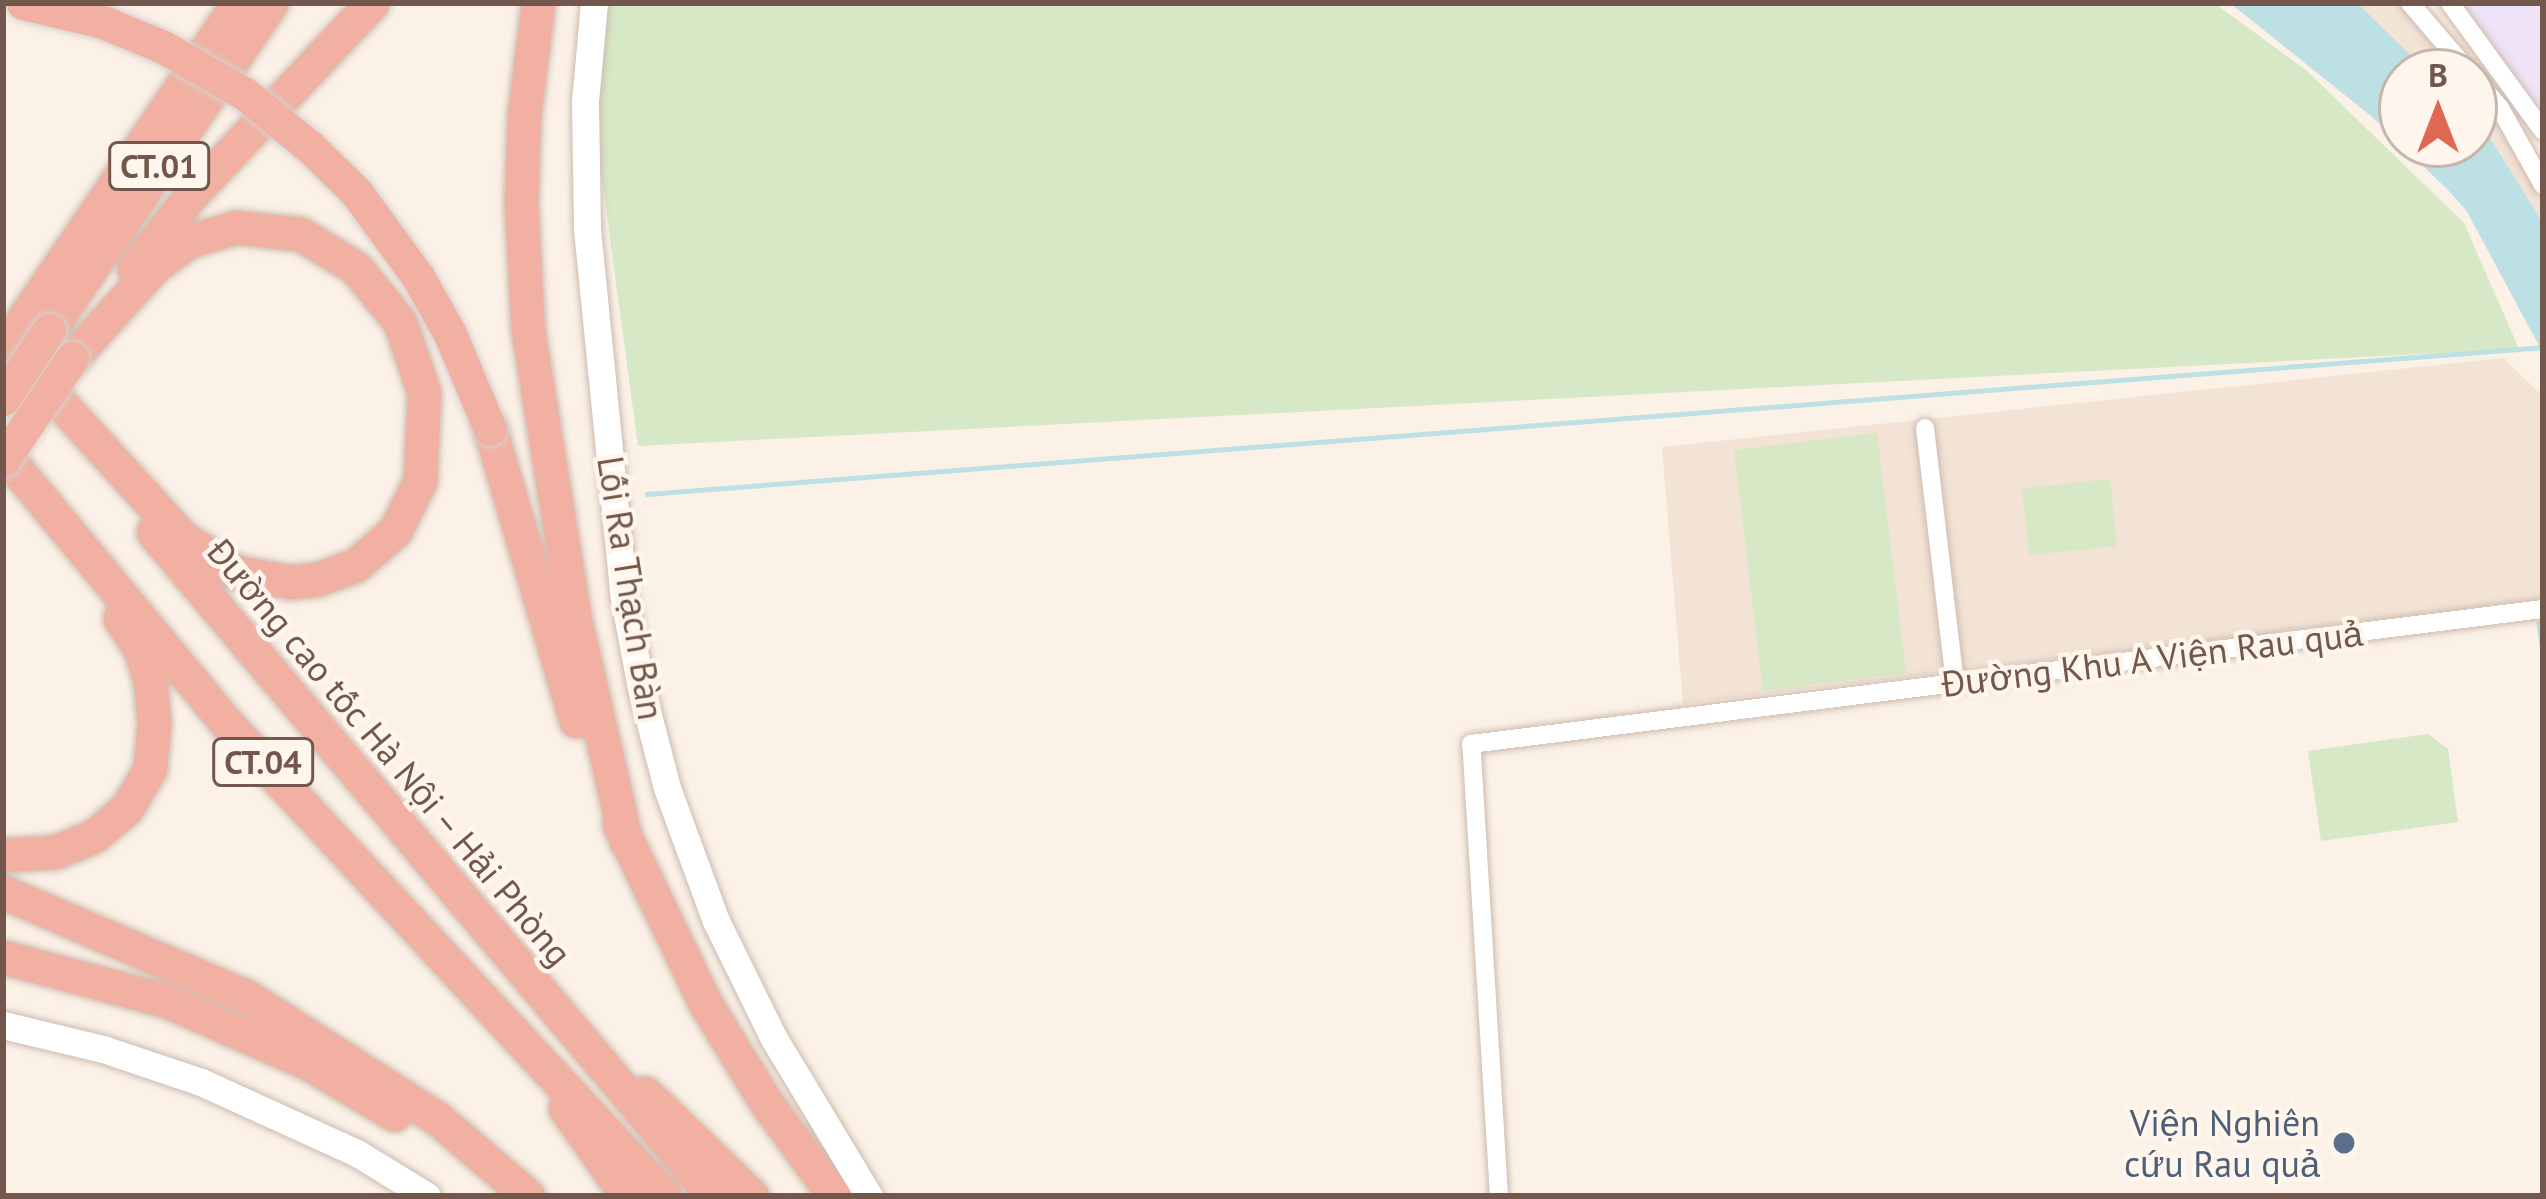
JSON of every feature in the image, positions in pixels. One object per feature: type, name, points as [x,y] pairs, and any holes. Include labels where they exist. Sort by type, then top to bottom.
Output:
[{"type":"highway","points":[[23,3],[103,22],[163,47],[245,94],[356,192],[418,277],[450,334],[490,430],[573,710],[626,841],[705,1003],[765,1102],[834,1196]]},
{"type":"highway","name":"CT.01","points":[[3,399],[39,320],[238,3]]},
{"type":"highway","name":"CT.01","points":[[3,355],[39,320],[272,3]]},
{"type":"highway","points":[[3,457],[191,195],[372,3]]},
{"type":"highway","points":[[538,3],[524,116],[521,202],[528,331],[574,616],[626,841]]},
{"type":"highway","points":[[3,355],[43,384],[182,537],[235,572],[291,581],[342,572],[378,549],[413,498],[424,460],[427,415],[408,341],[364,277],[332,250],[300,234],[236,227],[189,241],[155,266],[72,358]]},
{"type":"highway","name":"Đường cao tốc Hà Nội – Hải Phòng","points":[[3,355],[712,1196]]},
{"type":"highway","name":"CT.04","points":[[3,457],[229,726],[665,1196]]},
{"type":"highway","points":[[3,479],[108,600],[140,649],[154,723],[150,769],[127,808],[111,823],[55,852],[3,855]]},
{"type":"highway","points":[[3,892],[223,985],[320,1040],[436,1118],[526,1196]]},
{"type":"highway","points":[[3,957],[166,1001],[252,1036],[372,1100],[526,1196]]},
{"type":"highway","points":[[574,1032],[674,1118],[752,1196]]},
{"type":"highway","points":[[536,1060],[627,1196]]},
{"type":"main road","name":"Lối Ra Thạch Bàn","points":[[594,3],[585,102],[587,229],[624,598],[641,688],[667,788],[716,921],[773,1037],[869,1196]]},
{"type":"main road","points":[[3,1025],[103,1049],[201,1082],[357,1153],[427,1196]]},
{"type":"street","points":[[2410,3],[2500,108],[2543,185]]},
{"type":"street","points":[[2450,3],[2543,131]]},
{"type":"street","points":[[1925,428],[1954,683]]},
{"type":"street","name":"Đường Khu A Viện Rau quả","points":[[1499,1196],[1471,744],[2543,609]]},
{"type":"shaded area","points":[[2343,3],[2404,3],[2443,48],[2392,48]]},
{"type":"shaded area","points":[[2457,3],[2543,3],[2543,121],[2498,59],[2498,48],[2490,48]]},
{"type":"shaded area","points":[[2498,117],[2539,191],[2543,215],[2531,219],[2496,168]]},
{"type":"shaded area","points":[[2503,358],[2543,396],[2543,599],[1683,704],[1662,447]]},
{"type":"green space","points":[[604,3],[2214,3],[2307,71],[2378,140],[2378,168],[2407,168],[2464,223],[2519,349],[638,446],[591,97]]},
{"type":"green space","points":[[1877,433],[1906,673],[1763,691],[1734,450]]},
{"type":"green space","points":[[2110,479],[2117,546],[2029,555],[2022,488]]},
{"type":"green space","points":[[2428,734],[2448,749],[2458,822],[2321,841],[2308,751]]},
{"type":"water","points":[[2230,3],[2357,3],[2403,48],[2378,48],[2378,123]]},
{"type":"water","points":[[2498,151],[2543,223],[2543,353],[2466,210],[2425,168],[2498,168]]},
{"type":"waterway","points":[[647,494],[2543,347]]},
{"type":"waterway","points":[[2539,623],[2543,651]]},
{"type":"place","name":"Viện Nghiên cứu Rau quả","points":[[2344,1143]]}]
